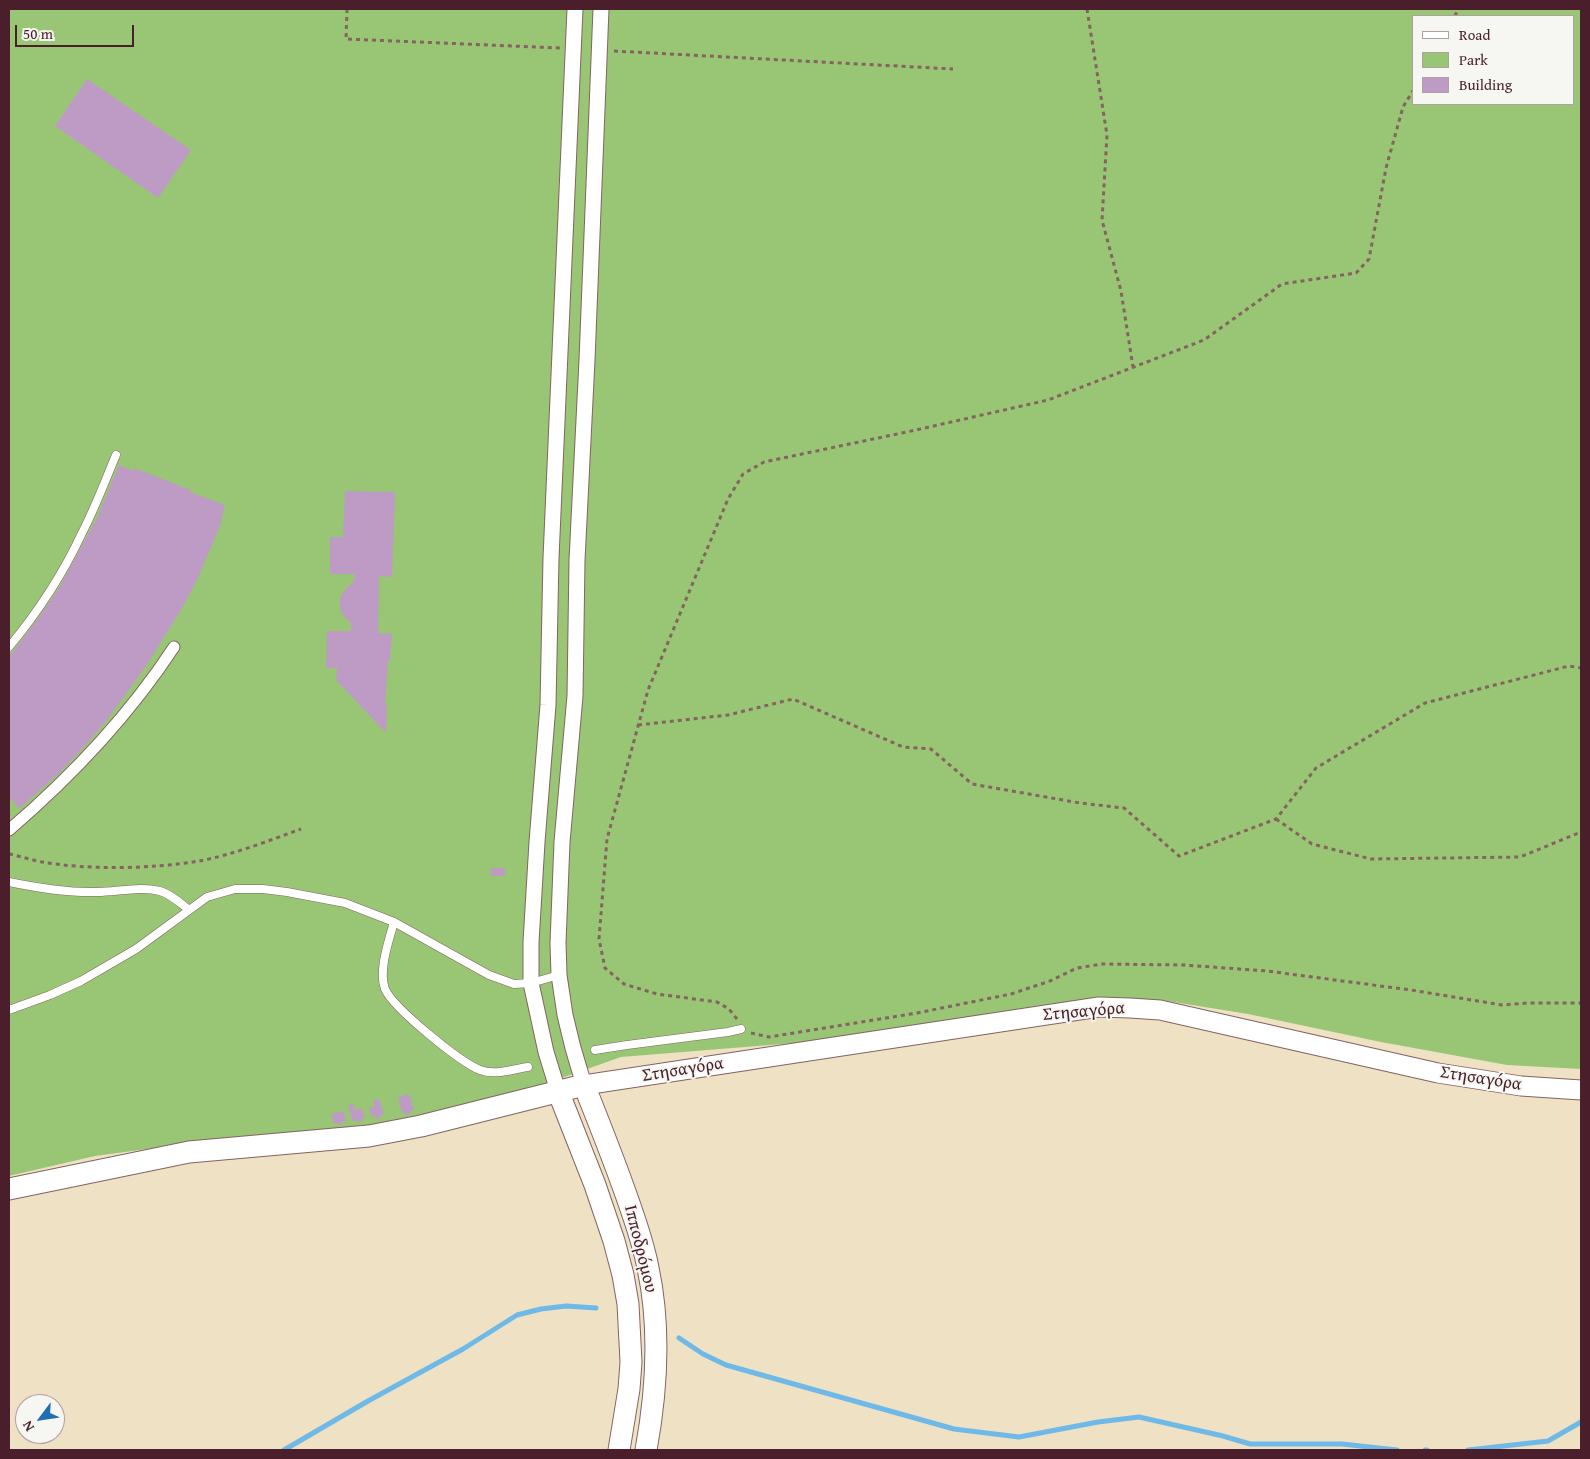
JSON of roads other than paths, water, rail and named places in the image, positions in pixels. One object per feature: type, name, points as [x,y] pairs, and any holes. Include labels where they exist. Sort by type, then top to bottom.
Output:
[{"type":"main road","points":[[9,1188],[189,1152],[369,1136],[421,1126],[584,1085]]},
{"type":"main road","name":"Ιπποδρόμου","points":[[584,1085],[619,1174],[648,1268],[655,1325],[656,1364],[655,1392],[646,1450]]},
{"type":"main road","name":"Ιπποδρόμου","points":[[558,1091],[595,1185],[614,1241],[628,1304],[631,1362],[629,1390],[619,1450]]},
{"type":"street","points":[[558,1091],[546,1052],[531,984],[533,900],[548,705],[550,558],[575,9]]},
{"type":"street","points":[[584,1085],[572,1048],[565,1015],[559,974],[558,943],[562,842],[575,696],[577,560],[601,9]]},
{"type":"street","points":[[550,558],[577,560]]},
{"type":"street","points":[[9,830],[47,798],[84,761],[128,710],[174,647]]},
{"type":"street","name":"Στησαγόρα","points":[[584,1085],[1099,1007],[1160,1010],[1438,1073],[1521,1086],[1581,1090]]},
{"type":"lane","points":[[9,646],[34,614],[56,580],[82,533],[116,455]]},
{"type":"lane","points":[[9,882],[61,890],[96,892],[160,891],[172,897],[189,910]]},
{"type":"lane","points":[[9,1010],[81,981],[136,948],[207,898],[235,889],[263,889],[287,892],[346,903],[394,922],[489,975],[514,984],[531,984],[559,974]]},
{"type":"lane","points":[[394,922],[382,972],[385,988],[397,1006],[459,1059],[480,1070],[495,1072],[528,1066]]},
{"type":"lane","points":[[595,1050],[741,1029]]},
{"type":"waterway","points":[[284,1450],[463,1349],[517,1315],[541,1309],[566,1306],[596,1308]]},
{"type":"waterway","points":[[679,1338],[703,1354],[726,1365],[954,1429],[1019,1437],[1098,1422],[1139,1417],[1250,1444],[1342,1444],[1397,1450]]},
{"type":"waterway","points":[[1468,1450],[1548,1441],[1581,1422]]}]
